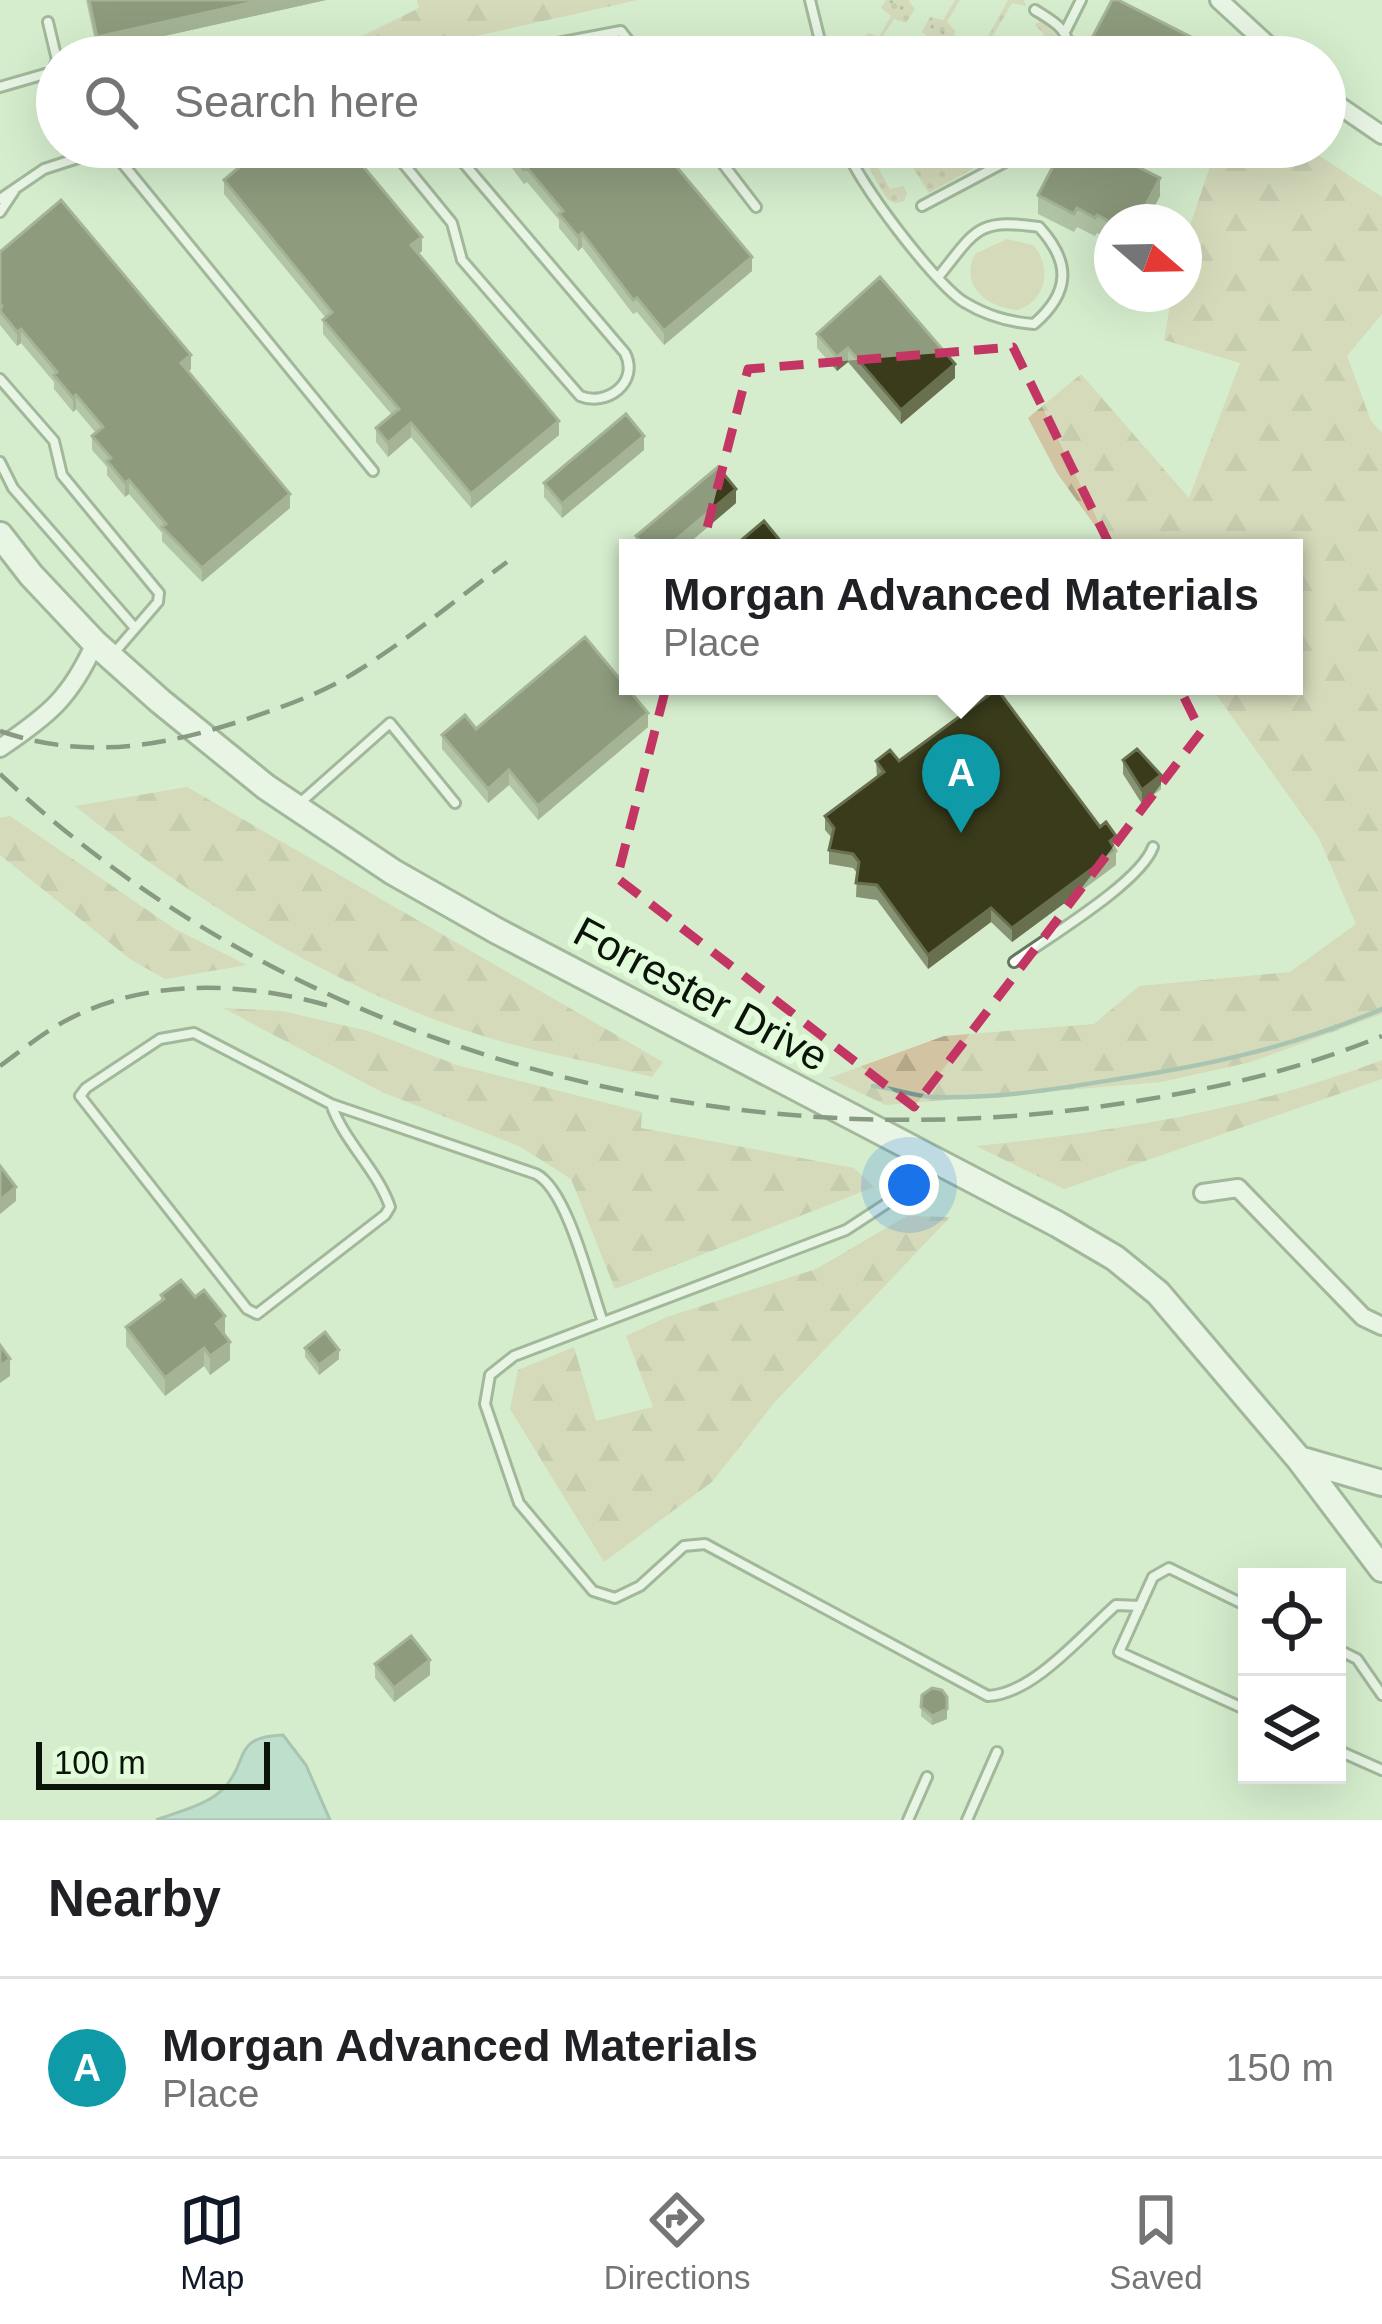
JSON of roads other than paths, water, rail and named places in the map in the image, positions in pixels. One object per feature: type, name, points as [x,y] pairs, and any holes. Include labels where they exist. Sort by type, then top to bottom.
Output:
[{"type":"street","points":[[1219,0],[1258,36]]},
{"type":"street","points":[[1346,110],[1382,135]]},
{"type":"street","name":"Forrester Drive","points":[[0,536],[103,650],[187,723],[296,807],[393,872],[1057,1224],[1128,1268],[1158,1293],[1299,1459],[1382,1569]]},
{"type":"street","points":[[0,748],[62,701],[103,650]]},
{"type":"street","points":[[1203,1193],[1238,1188],[1363,1317],[1382,1326]]},
{"type":"street","points":[[1299,1459],[1382,1483]]},
{"type":"lane","points":[[810,0],[819,36]]},
{"type":"lane","points":[[1067,36],[1081,0]]},
{"type":"lane","points":[[1035,10],[1066,32]]},
{"type":"lane","points":[[48,22],[51,36]]},
{"type":"lane","points":[[595,36],[621,31],[625,36]]},
{"type":"lane","points":[[0,87],[36,77]]},
{"type":"lane","points":[[0,199],[50,168]]},
{"type":"lane","points":[[129,168],[373,471]]},
{"type":"lane","points":[[407,168],[452,223],[462,260],[550,362],[580,396],[607,398],[626,380],[630,362],[625,353],[468,168]]},
{"type":"lane","points":[[726,168],[756,207]]},
{"type":"lane","points":[[854,168],[894,225],[959,300],[1004,322],[1034,324],[1055,306],[1063,275],[1059,249],[1039,227],[1007,223],[977,229],[940,276]]},
{"type":"lane","points":[[922,206],[994,168]]},
{"type":"lane","points":[[0,212],[15,190]]},
{"type":"lane","points":[[2,384],[54,440],[62,475],[156,585],[158,602],[135,628],[103,650]]},
{"type":"lane","points":[[0,462],[13,488],[135,628]]},
{"type":"lane","points":[[296,807],[390,723],[455,803]]},
{"type":"lane","points":[[1014,962],[1131,877],[1148,860],[1153,847]]},
{"type":"lane","points":[[331,1104],[338,1124],[385,1192],[390,1207],[386,1215],[257,1314],[247,1309],[80,1096],[160,1039],[194,1033],[331,1104],[547,1179],[562,1204],[603,1322]]},
{"type":"lane","points":[[921,1153],[898,1196],[846,1230],[514,1355],[490,1375],[485,1404],[518,1503],[593,1591],[615,1598],[640,1586],[685,1546],[705,1544],[988,1696],[1007,1695],[1030,1681],[1116,1605],[1140,1606]]},
{"type":"lane","points":[[1238,1602],[1169,1568],[1153,1576],[1119,1652],[1238,1705]]},
{"type":"lane","points":[[1346,1654],[1357,1659],[1382,1695]]},
{"type":"lane","points":[[967,1820],[997,1752]]},
{"type":"lane","points":[[1346,1754],[1382,1770]]},
{"type":"lane","points":[[908,1820],[927,1778]]},
{"type":"water","points":[[283,1735],[306,1765],[330,1820],[156,1820],[210,1799],[233,1777],[249,1745]]},
{"type":"waterway","points":[[873,1086],[927,1097],[1004,1095],[1072,1086],[1252,1053],[1382,1009]]},
{"type":"railway","points":[[0,731],[64,746],[126,746],[188,736],[250,718],[346,678],[507,562]]},
{"type":"railway","points":[[0,774],[119,872],[248,953],[386,1019],[531,1068],[680,1101],[832,1118],[985,1118],[1200,1090],[1292,1067],[1382,1036]]},
{"type":"railway","points":[[0,1066],[69,1019],[100,1005],[166,990],[268,992],[333,1007]]},
{"type":"place","name":"Morgan Advanced Materials","points":[[961,833]]}]
